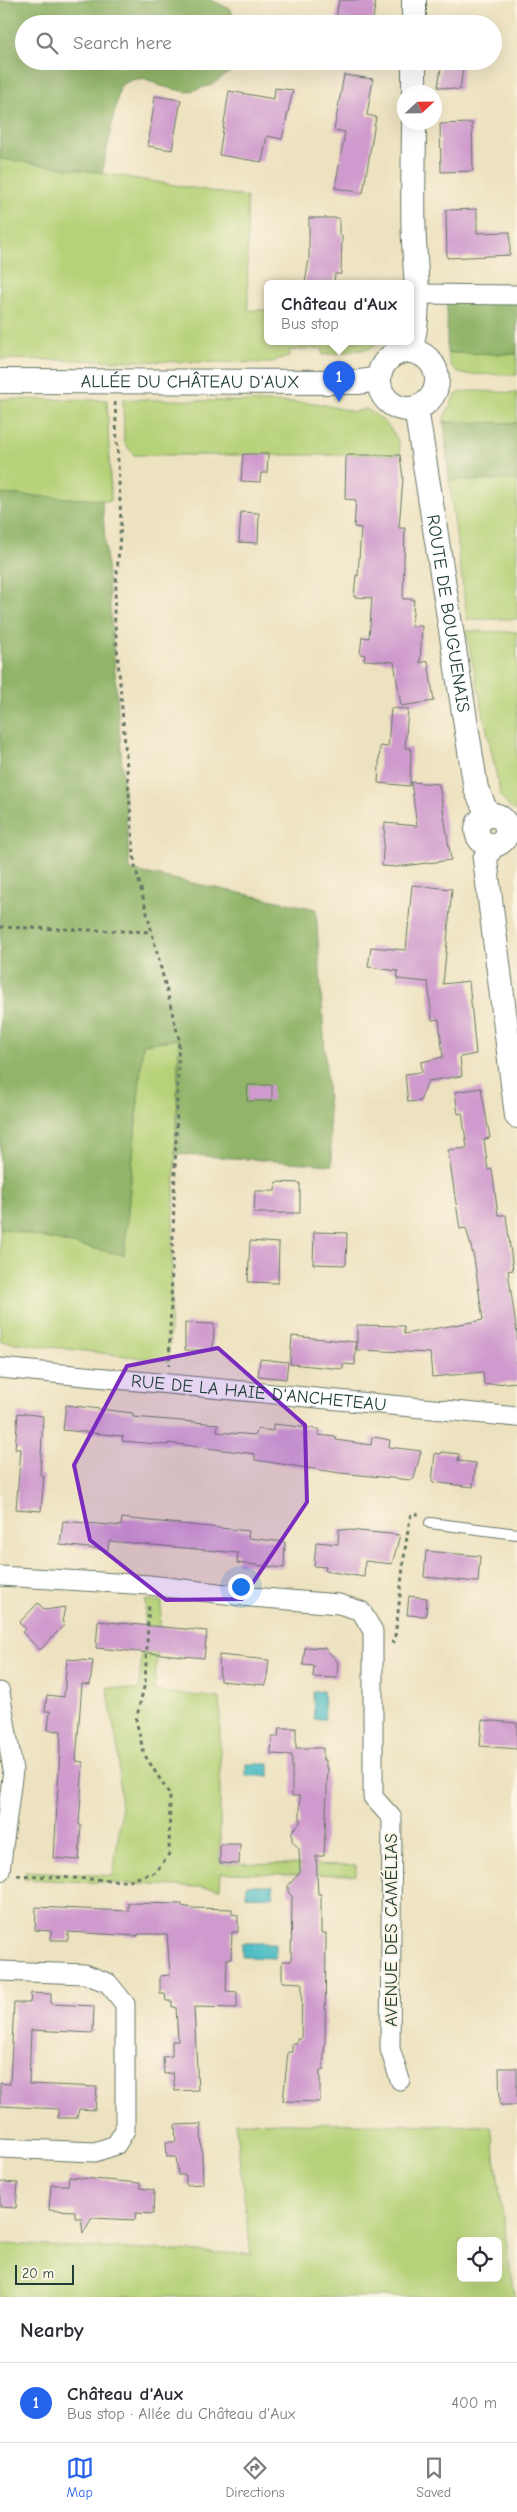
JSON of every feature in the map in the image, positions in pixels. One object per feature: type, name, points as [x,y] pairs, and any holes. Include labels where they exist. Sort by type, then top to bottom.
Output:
[{"type":"street","points":[[414,0],[414,15]]},
{"type":"street","points":[[414,70],[414,85]]},
{"type":"street","points":[[414,130],[414,240],[418,294],[414,337]]},
{"type":"street","points":[[418,294],[517,295]]},
{"type":"street","points":[[410,351],[412,345]]},
{"type":"street","points":[[410,351],[428,358],[435,370],[437,380],[433,394],[428,401],[416,408],[401,408],[392,404],[381,390],[379,379],[386,361],[399,352],[410,351]]},
{"type":"street","name":"ALLÉE DU CHÂTEAU D'AUX","points":[[0,381],[359,382],[379,379]]},
{"type":"street","name":"ROUTE DE BOUGUENAIS","points":[[416,408],[476,789],[488,815],[480,820],[476,829],[479,838],[505,835]]},
{"type":"street","name":"ROUTE DE BOUGUENAIS","points":[[505,835],[485,859],[517,1116]]},
{"type":"street","name":"RUE DE LA HAIE D'ANCHETEAU","points":[[0,1368],[517,1418]]},
{"type":"street","name":"AVENUE DES CAMÉLIAS","points":[[0,1576],[149,1584],[251,1597],[339,1604],[361,1611],[373,1631],[373,1797],[392,1818],[390,2049],[400,2080]]},
{"type":"street","points":[[0,1692],[13,1770],[5,1872]]},
{"type":"street","points":[[0,1971],[85,1974],[108,1983],[125,2004],[125,2130],[116,2146],[95,2152],[0,2148]]},
{"type":"lane","points":[[430,1523],[517,1534]]},
{"type":"path","points":[[114,381],[121,522],[114,611],[135,866],[179,1039],[168,1384]]},
{"type":"path","points":[[0,927],[152,932]]},
{"type":"path","points":[[373,1643],[394,1642],[399,1612],[401,1572],[411,1514],[422,1514],[430,1523]]},
{"type":"path","points":[[5,1872],[127,1881],[156,1872],[169,1854],[170,1794],[144,1754],[136,1720],[145,1683],[149,1584]]},
{"type":"highlighted area","points":[[218,1348],[305,1425],[307,1502],[242,1599],[166,1600],[90,1540],[74,1465],[127,1366]]},
{"type":"green space","points":[[0,0],[15,15],[15,70],[116,70],[102,173],[247,197],[248,310],[264,310],[264,345],[376,345],[367,349],[323,355],[322,348],[289,350],[290,357],[278,359],[272,363],[0,359]]},
{"type":"green space","points":[[0,0],[211,0],[230,9],[233,15],[15,15],[15,70],[233,70],[211,85],[187,92],[161,86],[144,78],[131,80],[120,86],[102,173],[0,159]]},
{"type":"green space","points":[[447,299],[517,300],[517,354],[447,353]]},
{"type":"green space","points":[[447,353],[517,354],[517,375],[461,374],[451,366]]},
{"type":"green space","points":[[476,391],[517,393],[517,423],[444,422],[445,415],[457,394]]},
{"type":"green space","points":[[0,399],[107,400],[111,501],[0,494]]},
{"type":"green space","points":[[123,399],[316,403],[354,412],[366,409],[379,417],[390,428],[398,441],[400,455],[134,455],[124,442]]},
{"type":"green space","points":[[444,422],[517,423],[517,480],[449,480]]},
{"type":"green space","points":[[449,480],[517,480],[517,619],[467,619]]},
{"type":"green space","points":[[0,494],[102,500],[130,870],[316,909],[332,1165],[175,1154],[179,1039],[143,1044],[124,1255],[0,1228]]},
{"type":"green space","points":[[466,631],[517,632],[517,811],[510,808],[501,797]]},
{"type":"green space","points":[[179,1039],[169,1361],[0,1341],[0,1228],[124,1255],[143,1044]]},
{"type":"green space","points":[[146,1600],[162,1602],[154,1691],[220,1698],[220,1863],[356,1865],[356,1875],[221,1873],[220,1888],[24,1879],[26,1871],[113,1876],[121,1814],[118,1750],[107,1687],[139,1690]]},
{"type":"green space","points":[[235,2122],[491,2126],[514,2297],[0,2297],[0,2244],[251,2254]]},
{"type":"water","points":[[323,1691],[325,1719],[314,1719],[313,1692]]},
{"type":"water","points":[[246,1764],[269,1764],[269,1776],[246,1776]]},
{"type":"water","points":[[247,1885],[273,1885],[273,1897],[246,1896]]},
{"type":"water","points":[[242,1943],[275,1943],[275,1958],[242,1957]]},
{"type":"building","points":[[339,0],[376,0],[374,15],[336,15]]},
{"type":"building","points":[[441,70],[463,70],[460,90],[442,88],[442,85],[438,85]]},
{"type":"building","points":[[344,75],[373,79],[367,115],[376,117],[363,193],[335,188],[345,132],[334,130]]},
{"type":"building","points":[[275,88],[293,90],[282,139],[267,136],[262,162],[219,155],[229,91],[274,99]]},
{"type":"building","points":[[155,96],[181,100],[172,150],[148,146]]},
{"type":"building","points":[[472,123],[473,171],[441,172],[440,130],[442,130],[442,124]]},
{"type":"building","points":[[477,209],[477,233],[510,232],[510,255],[447,258],[446,210]]},
{"type":"building","points":[[309,218],[339,218],[339,235],[342,235],[341,274],[335,274],[334,280],[306,280],[309,259]]},
{"type":"building","points":[[243,454],[268,454],[267,473],[261,473],[260,482],[241,481]]},
{"type":"building","points":[[346,455],[400,455],[403,478],[399,528],[405,528],[403,599],[414,599],[412,626],[422,626],[420,663],[428,661],[434,701],[401,706],[394,662],[364,660],[365,655],[360,654],[362,637],[369,638],[372,598],[354,597],[356,575],[358,576],[361,528],[354,527],[356,500],[345,499]]},
{"type":"building","points":[[241,512],[259,513],[258,543],[239,542]]},
{"type":"building","points":[[391,708],[408,709],[405,748],[411,748],[410,786],[378,783],[380,746],[388,747]]},
{"type":"building","points":[[411,782],[439,784],[451,860],[396,867],[382,866],[385,823],[417,826]]},
{"type":"building","points":[[412,885],[452,889],[443,984],[469,981],[476,1054],[460,1057],[462,1076],[428,1081],[420,1101],[408,1102],[405,1074],[422,1072],[421,1062],[443,1057],[439,1019],[432,1020],[428,982],[397,979],[398,971],[368,967],[371,947],[406,950]]},
{"type":"building","points":[[248,1085],[272,1085],[272,1101],[247,1101]]},
{"type":"building","points":[[481,1088],[490,1138],[484,1139],[488,1170],[492,1169],[498,1215],[506,1215],[513,1270],[508,1271],[517,1334],[517,1382],[484,1385],[483,1372],[432,1377],[430,1353],[357,1350],[357,1325],[404,1326],[404,1334],[483,1320],[474,1258],[466,1228],[460,1229],[448,1150],[467,1148],[462,1113],[458,1114],[455,1092]]},
{"type":"building","points":[[276,1182],[300,1183],[300,1213],[254,1213],[255,1191],[275,1191]]},
{"type":"building","points":[[314,1232],[347,1233],[346,1265],[313,1264]]},
{"type":"building","points":[[250,1241],[279,1243],[278,1283],[248,1282]]},
{"type":"building","points":[[185,1323],[214,1324],[213,1350],[185,1350]]},
{"type":"building","points":[[292,1336],[356,1342],[355,1365],[343,1364],[343,1369],[290,1364]]},
{"type":"building","points":[[260,1359],[288,1362],[286,1379],[258,1376]]},
{"type":"building","points":[[66,1405],[133,1413],[133,1417],[218,1424],[217,1432],[256,1435],[257,1429],[273,1431],[273,1424],[319,1429],[318,1435],[336,1437],[336,1440],[371,1445],[372,1437],[380,1438],[390,1440],[389,1447],[421,1451],[414,1479],[411,1480],[340,1473],[255,1460],[255,1454],[168,1443],[168,1445],[122,1441],[123,1436],[63,1430]]},
{"type":"building","points":[[18,1413],[43,1416],[40,1475],[44,1476],[41,1511],[16,1509],[21,1449],[15,1449]]},
{"type":"building","points":[[442,1452],[459,1454],[458,1461],[476,1463],[473,1487],[432,1482],[435,1453],[441,1454]]},
{"type":"building","points":[[122,1518],[249,1531],[248,1538],[285,1542],[284,1568],[237,1563],[238,1553],[109,1541],[108,1550],[60,1545],[63,1521],[121,1526]]},
{"type":"building","points":[[339,1529],[400,1535],[392,1564],[365,1561],[364,1577],[325,1571],[326,1567],[314,1566],[316,1542],[338,1544]]},
{"type":"building","points":[[426,1551],[480,1556],[478,1582],[424,1577]]},
{"type":"building","points":[[409,1596],[427,1598],[426,1616],[407,1615]]},
{"type":"building","points":[[38,1603],[45,1610],[65,1607],[62,1622],[65,1624],[40,1650],[22,1632],[26,1629],[19,1623]]},
{"type":"building","points":[[98,1621],[207,1631],[204,1658],[96,1648]]},
{"type":"building","points":[[305,1647],[325,1648],[338,1662],[337,1678],[313,1677],[314,1666],[303,1665]]},
{"type":"building","points":[[219,1655],[269,1660],[266,1685],[220,1681]]},
{"type":"building","points":[[67,1659],[93,1661],[90,1685],[82,1684],[76,1761],[83,1762],[79,1860],[54,1858],[61,1731],[48,1730],[50,1711],[45,1711],[47,1695],[64,1697]]},
{"type":"building","points":[[482,1720],[517,1723],[517,1749],[480,1746]]},
{"type":"building","points":[[279,1728],[296,1728],[296,1748],[323,1748],[323,1760],[326,1760],[326,1768],[328,1768],[324,1856],[316,1856],[318,1894],[321,1894],[321,1933],[326,1933],[325,2040],[323,2070],[320,2070],[320,2102],[283,2101],[288,2052],[292,2052],[292,2043],[297,2043],[297,2039],[301,2039],[302,1983],[282,1982],[282,1961],[291,1961],[292,1896],[288,1892],[288,1886],[300,1872],[299,1849],[292,1841],[292,1831],[300,1823],[300,1796],[292,1796],[292,1755],[271,1754],[272,1737],[278,1737]]},
{"type":"building","points":[[220,1844],[240,1844],[239,1864],[220,1863]]},
{"type":"building","points":[[128,1903],[182,1904],[182,1906],[192,1908],[232,1909],[232,1914],[238,1915],[238,1932],[232,1932],[231,1959],[227,1959],[226,1991],[237,1992],[237,2008],[194,2007],[198,2090],[175,2091],[173,2073],[164,2074],[163,2057],[172,2056],[172,2041],[178,2041],[176,2007],[172,2007],[172,2001],[166,2001],[165,1994],[160,1994],[160,1976],[170,1975],[167,1934],[138,1934],[138,1936],[68,1932],[68,1940],[51,1940],[51,1931],[35,1930],[36,1907],[128,1911]]},
{"type":"building","points":[[31,1993],[51,1994],[51,2004],[94,2006],[93,2033],[31,2030],[29,2084],[97,2087],[95,2110],[79,2109],[77,2118],[58,2118],[58,2109],[0,2106],[0,2083],[10,2084],[14,2003],[30,2003]]},
{"type":"building","points":[[499,2068],[517,2068],[517,2105],[500,2105]]},
{"type":"building","points":[[201,2124],[203,2184],[186,2185],[186,2175],[178,2175],[176,2157],[167,2157],[166,2142],[176,2142],[175,2125]]},
{"type":"building","points":[[69,2177],[140,2183],[140,2188],[154,2190],[153,2214],[136,2213],[135,2220],[92,2218],[83,2233],[81,2218],[75,2218],[75,2211],[49,2210],[51,2185],[68,2185]]},
{"type":"building","points":[[0,2182],[18,2183],[16,2208],[0,2207]]},
{"type":"place","name":"Château d'Aux","points":[[339,402]]}]
